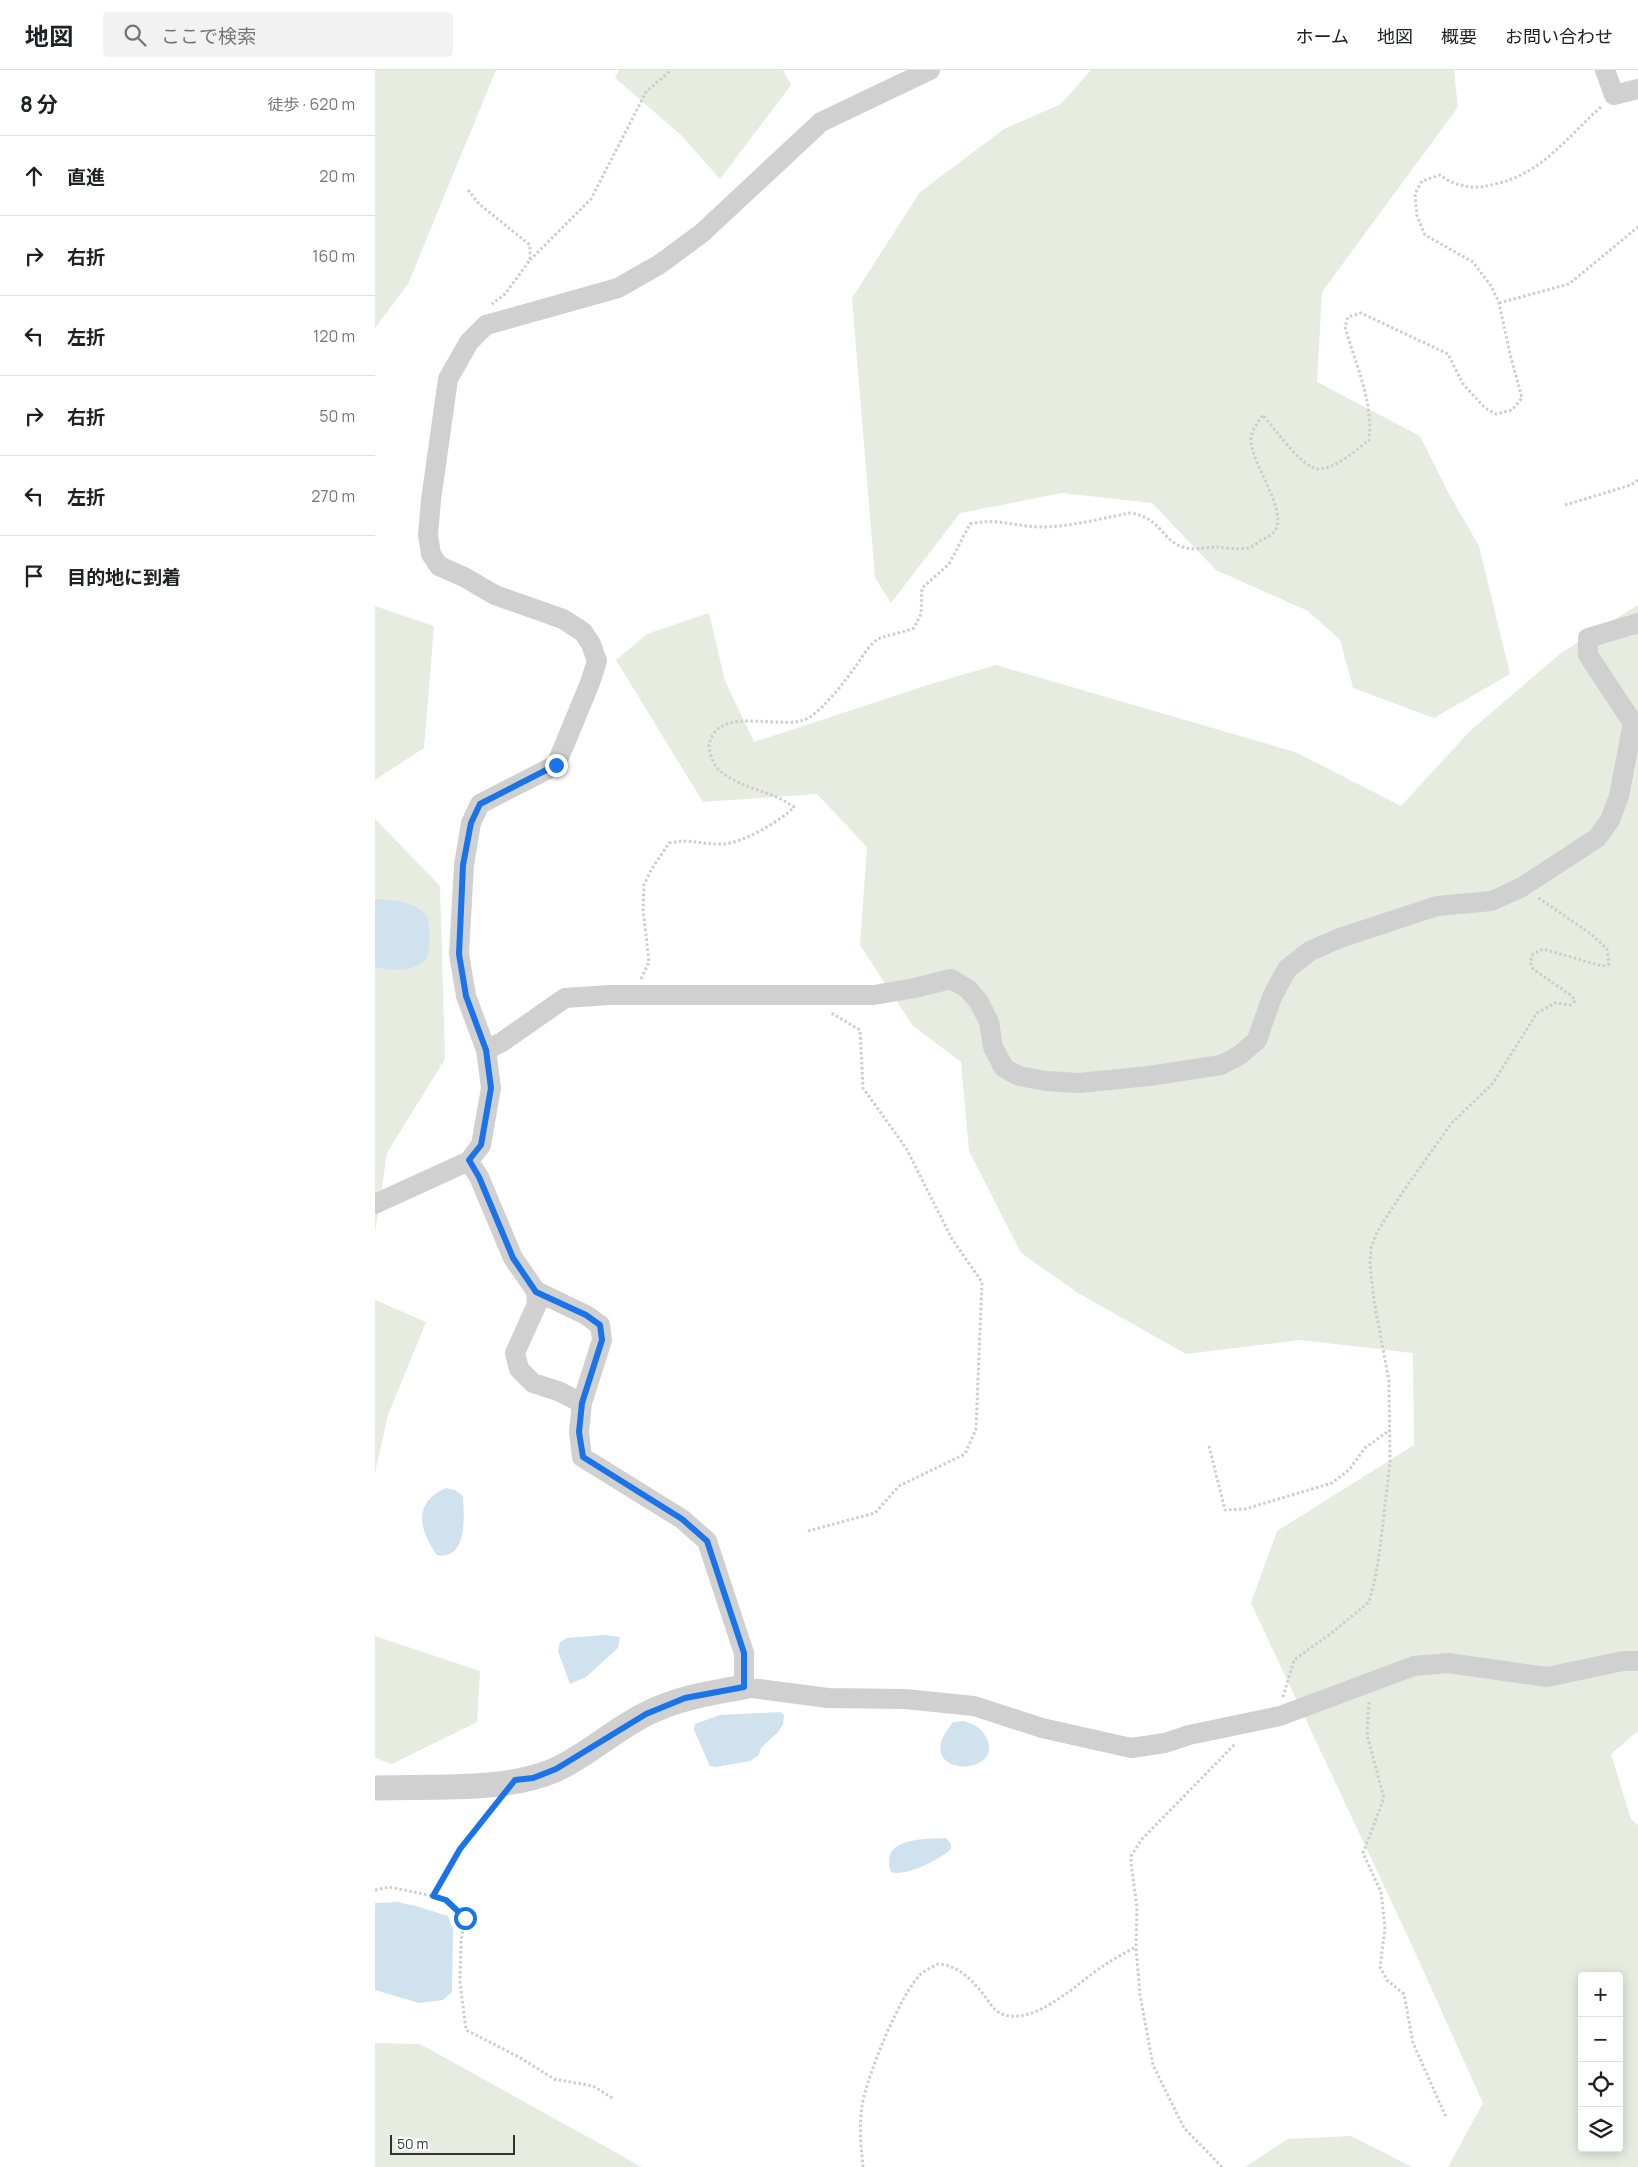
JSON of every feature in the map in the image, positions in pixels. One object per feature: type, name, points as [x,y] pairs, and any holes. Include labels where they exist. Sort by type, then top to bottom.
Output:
[{"type":"street","points":[[375,1204],[469,1160],[481,1145],[491,1088],[486,1050],[466,996],[459,954],[463,865],[471,823],[480,804],[556,765],[590,683],[597,661],[591,644],[583,632],[563,619],[495,594],[439,566],[431,554],[428,534],[431,500],[448,379],[469,342],[486,324],[618,288],[643,274],[702,233],[821,122],[930,70]]},
{"type":"street","points":[[1605,70],[1614,95],[1638,89]]},
{"type":"street","points":[[486,1050],[502,1042],[565,998],[629,995],[874,995],[951,979],[968,989],[979,1002],[989,1022],[993,1047],[1004,1068],[1019,1076],[1046,1081],[1079,1083],[1149,1076],[1221,1065],[1240,1055],[1257,1040],[1272,997],[1287,969],[1309,951],[1340,938],[1437,906],[1493,901],[1522,887],[1597,838],[1609,820],[1619,796],[1633,723],[1588,655],[1588,638],[1638,623]]},
{"type":"street","points":[[469,1160],[479,1177],[513,1258],[536,1292],[537,1304],[515,1353],[519,1369],[533,1383],[558,1391],[582,1403]]},
{"type":"street","points":[[536,1292],[586,1315],[600,1325],[602,1340],[582,1403],[579,1432],[583,1457],[682,1519],[707,1541],[744,1653],[744,1687]]},
{"type":"street","points":[[375,1788],[484,1785],[533,1778],[556,1769],[646,1714],[685,1698],[744,1687],[828,1698],[905,1699],[974,1706],[1042,1728],[1131,1748],[1165,1743],[1189,1735],[1280,1716],[1414,1666],[1448,1663],[1547,1677],[1623,1661],[1638,1661]]},
{"type":"path","points":[[491,305],[505,294],[530,260],[591,199],[646,92],[671,70]]},
{"type":"path","points":[[629,995],[638,984],[649,962],[643,909],[644,885],[651,870],[669,844],[683,840],[721,845],[732,844],[787,815],[793,807],[784,800],[730,779],[716,768],[709,748],[713,733],[728,723],[791,721],[809,718],[845,681],[871,645],[879,639],[914,628],[921,614],[922,588],[949,564],[970,524],[983,521],[1048,527],[1130,513],[1140,514],[1155,522],[1171,540],[1183,547],[1195,549],[1213,547],[1248,548],[1273,534],[1277,526],[1276,506],[1257,460],[1251,439],[1254,428],[1263,415],[1305,464],[1318,469],[1333,465],[1369,440],[1371,425],[1366,399],[1345,327],[1348,317],[1361,313],[1448,354],[1463,384],[1485,408],[1496,414],[1512,410],[1522,398],[1499,303],[1491,286],[1473,262],[1425,235],[1417,216],[1415,194],[1422,181],[1440,175],[1459,185],[1477,188],[1516,178],[1530,172],[1546,160],[1614,95]]},
{"type":"path","points":[[468,190],[479,204],[530,245],[530,260]]},
{"type":"path","points":[[1499,303],[1569,284],[1638,227]]},
{"type":"path","points":[[1565,505],[1631,485],[1638,480]]},
{"type":"path","points":[[1280,1716],[1284,1689],[1294,1660],[1334,1631],[1369,1602],[1380,1549],[1390,1462],[1390,1430],[1389,1381],[1374,1301],[1370,1264],[1371,1248],[1377,1232],[1451,1124],[1493,1083],[1537,1013],[1555,1003],[1571,1005],[1575,1001],[1572,996],[1533,969],[1530,962],[1533,954],[1543,949],[1602,966],[1609,964],[1607,949],[1591,934],[1522,887]]},
{"type":"path","points":[[803,996],[860,1030],[863,1088],[906,1148],[952,1240],[982,1282],[980,1373],[976,1429],[965,1454],[899,1486],[875,1512],[808,1532]]},
{"type":"path","points":[[1209,1446],[1225,1510],[1245,1509],[1333,1483],[1349,1470],[1365,1448],[1390,1430]]},
{"type":"path","points":[[1372,1681],[1367,1735],[1384,1798],[1363,1853],[1381,1892],[1385,1928],[1380,1967],[1387,1980],[1403,1994],[1413,2043],[1446,2117]]},
{"type":"path","points":[[1223,2167],[1184,2128],[1153,2065],[1140,1995],[1136,1947],[1137,1907],[1131,1856],[1143,1839],[1258,1720]]},
{"type":"path","points":[[433,1896],[460,1849],[515,1780]]},
{"type":"path","points":[[375,1890],[389,1887],[446,1900],[465,1918],[461,1941],[460,1982],[466,2030],[519,2057],[554,2080],[593,2086],[614,2099]]},
{"type":"path","points":[[863,2167],[861,2130],[864,2095],[888,2030],[906,1995],[920,1975],[938,1964],[956,1968],[973,1982],[995,2010],[1002,2014],[1014,2016],[1034,2012],[1059,2000],[1102,1967],[1136,1947]]},
{"type":"shaded area","points":[[375,70],[496,70],[408,284],[375,328]]},
{"type":"shaded area","points":[[619,70],[783,70],[791,85],[720,179],[681,135],[615,78]]},
{"type":"shaded area","points":[[1091,70],[1454,70],[1458,107],[1322,292],[1317,382],[1420,436],[1449,494],[1479,546],[1510,674],[1434,718],[1353,688],[1340,640],[1308,611],[1216,570],[1152,503],[1062,493],[960,513],[891,603],[875,578],[852,298],[920,192],[1004,129],[1061,104]]},
{"type":"shaded area","points":[[1638,605],[1638,1731],[1611,1754],[1631,1819],[1638,1825],[1638,2167],[1448,2167],[1483,2103],[1409,1939],[1251,1603],[1277,1531],[1414,1445],[1413,1353],[1300,1340],[1186,1354],[1078,1293],[1021,1253],[969,1151],[961,1062],[913,1026],[860,945],[867,847],[817,794],[703,802],[616,660],[647,634],[709,613],[725,681],[754,742],[931,684],[996,665],[1295,752],[1401,806],[1470,731],[1561,653]]},
{"type":"shaded area","points":[[375,606],[434,626],[424,748],[375,780]]},
{"type":"shaded area","points":[[375,819],[440,886],[445,1059],[387,1153],[375,1233]]},
{"type":"shaded area","points":[[375,1300],[426,1322],[388,1415],[375,1473]]},
{"type":"shaded area","points":[[375,1636],[480,1671],[477,1722],[392,1764],[375,1758]]},
{"type":"shaded area","points":[[375,2043],[420,2044],[642,2167],[375,2167]]},
{"type":"shaded area","points":[[1351,2136],[1412,2167],[1245,2167],[1288,2139]]},
{"type":"water","points":[[375,899],[409,904],[425,914],[429,924],[429,948],[427,957],[422,963],[402,969],[375,967]]},
{"type":"water","points":[[446,1488],[455,1490],[463,1496],[462,1535],[454,1551],[447,1555],[437,1555],[423,1527],[423,1509],[435,1494]]},
{"type":"water","points":[[605,1635],[620,1637],[618,1648],[586,1677],[570,1684],[558,1651],[560,1642],[567,1638]]},
{"type":"water","points":[[780,1712],[784,1715],[783,1724],[779,1731],[761,1748],[759,1755],[750,1761],[716,1767],[710,1766],[694,1730],[695,1724],[720,1715]]},
{"type":"water","points":[[963,1721],[980,1729],[987,1739],[989,1750],[985,1759],[977,1764],[956,1765],[947,1761],[941,1753],[941,1742],[946,1732],[953,1722]]},
{"type":"water","points":[[946,1838],[951,1844],[951,1849],[939,1858],[913,1870],[897,1873],[891,1872],[889,1861],[891,1852],[897,1846],[916,1840]]},
{"type":"water","points":[[397,1902],[448,1916],[453,1929],[452,1992],[443,2000],[419,2003],[375,1990],[375,1903]]},
{"type":"route","points":[[465,1918],[446,1900],[433,1896],[460,1849],[515,1780],[533,1778],[556,1769],[646,1714],[685,1698],[744,1687],[744,1653],[707,1541],[682,1519],[583,1457],[579,1432],[582,1403],[602,1340],[600,1325],[586,1315],[536,1292],[513,1258],[479,1177],[469,1160],[481,1145],[491,1088],[486,1050],[466,996],[459,954],[463,865],[471,823],[480,804],[556,765]]}]
